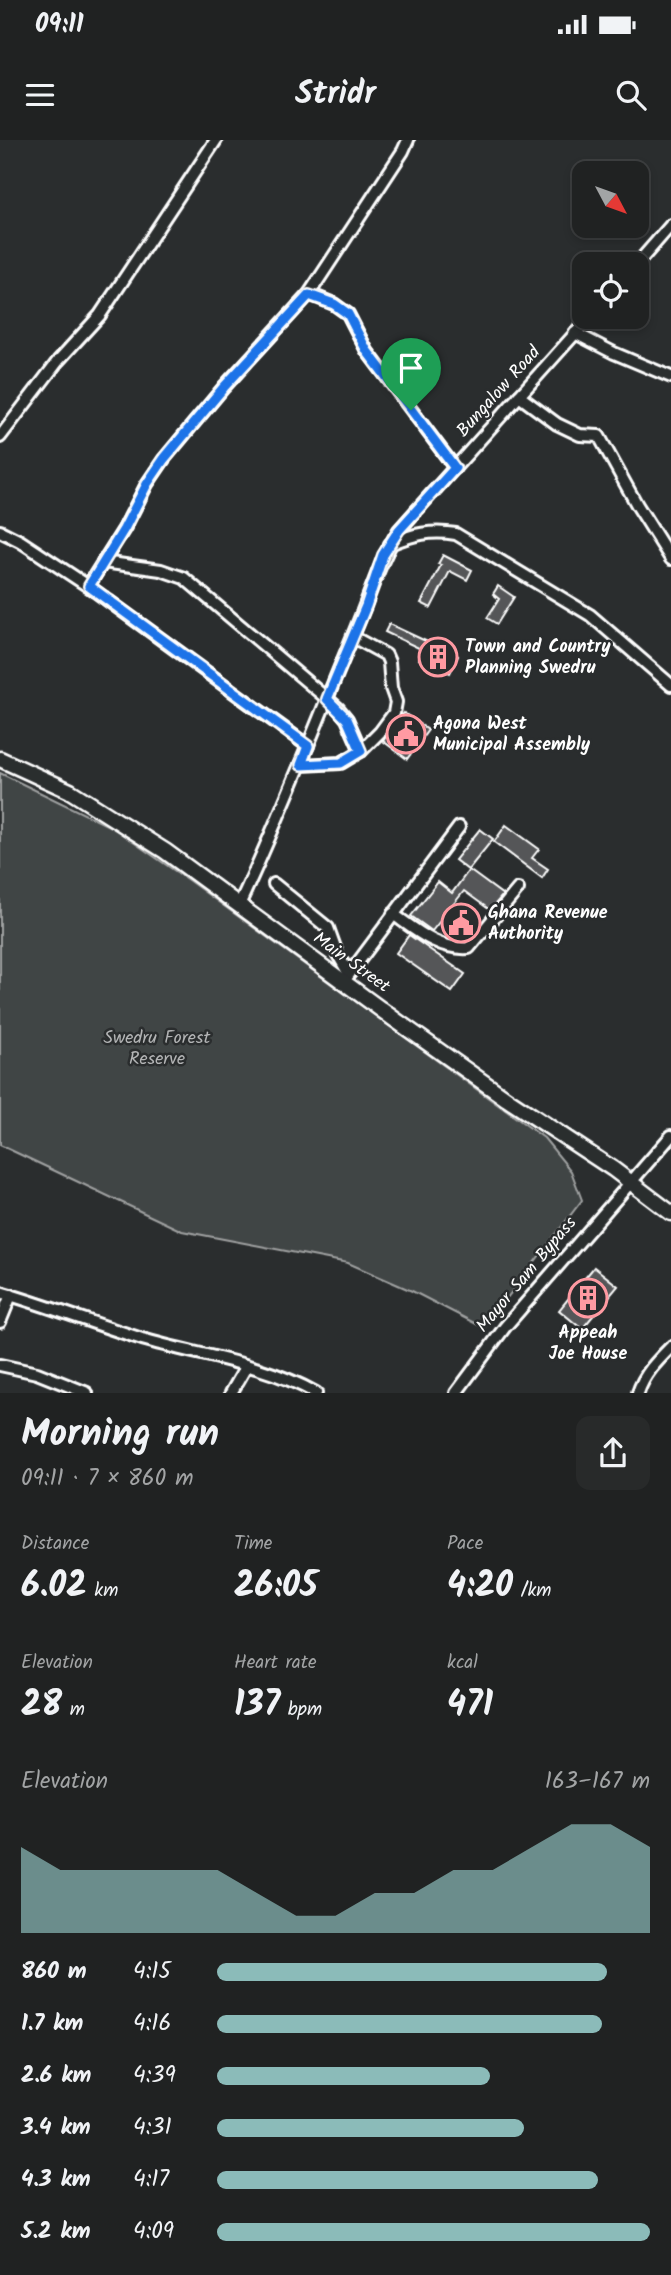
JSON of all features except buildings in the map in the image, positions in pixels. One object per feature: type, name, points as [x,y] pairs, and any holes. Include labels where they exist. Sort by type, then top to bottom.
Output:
[{"type":"main road","name":"Main Street","points":[[0,759],[58,785],[105,811],[347,978],[507,1099],[613,1169],[671,1213]]},
{"type":"street","points":[[0,437],[58,361],[100,315],[216,140]]},
{"type":"street","points":[[89,586],[164,459],[224,387],[309,295],[404,151],[408,140]]},
{"type":"street","points":[[647,252],[671,225]]},
{"type":"street","points":[[309,295],[334,304],[348,314],[367,351],[455,468]]},
{"type":"street","name":"Bungalow Road","points":[[239,905],[301,765],[383,555],[399,530],[579,329]]},
{"type":"street","points":[[575,333],[671,377]]},
{"type":"street","points":[[519,396],[557,424],[580,435],[599,436],[608,447],[614,464],[637,505],[671,559]]},
{"type":"street","points":[[0,531],[89,586],[308,746]]},
{"type":"street","points":[[390,544],[409,536],[435,531],[456,534],[590,615],[671,685]]},
{"type":"street","points":[[103,562],[161,570],[184,578],[327,699],[347,719],[361,751]]},
{"type":"street","points":[[301,765],[341,763],[361,751],[380,733],[394,713],[396,702],[386,656],[353,637]]},
{"type":"street","points":[[347,978],[459,827]]},
{"type":"street","points":[[274,884],[328,928],[347,978]]},
{"type":"street","points":[[393,914],[431,941],[454,949],[468,948],[518,888]]},
{"type":"street","name":"Mayor Sam Bypass","points":[[456,1393],[505,1326],[671,1136]]},
{"type":"street","points":[[0,1322],[6,1294],[144,1339],[247,1367],[316,1393]]},
{"type":"street","points":[[638,1393],[653,1366],[671,1347]]},
{"type":"street","points":[[0,1365],[37,1373],[87,1393]]},
{"type":"street","points":[[231,1393],[247,1367]]},
{"type":"green space","name":"Swedru Forest Reserve","points":[[0,773],[113,828],[544,1138],[571,1171],[582,1200],[484,1328],[412,1291],[348,1263],[182,1231],[0,1145]]},
{"type":"place","name":"Town and Country Planning Swedru","points":[[438,657]]},
{"type":"place","name":"Agona West Municipal Assembly","points":[[406,734]]},
{"type":"place","name":"Ghana Revenue Authority","points":[[461,923]]},
{"type":"place","name":"Appeah Joe House","points":[[588,1298]]},
{"type":"route","points":[[309,295],[334,304],[348,314],[367,351],[411,410],[455,468],[399,530],[383,555],[366,606],[327,699],[347,719],[361,751],[341,763],[301,765],[308,746],[89,586],[164,459],[224,387],[309,295]]}]
